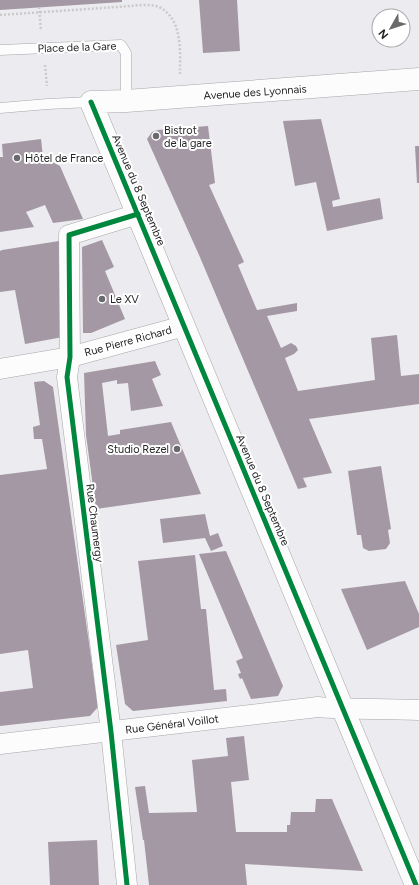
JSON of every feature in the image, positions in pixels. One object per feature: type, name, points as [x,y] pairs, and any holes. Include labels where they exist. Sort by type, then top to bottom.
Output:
[{"type":"street","name":"Avenue des Lyonnais","points":[[91,102],[126,101],[419,79]]},
{"type":"street","name":"Avenue du 8 Septembre","points":[[91,102],[416,885]]},
{"type":"street","name":"Rue Chaumergy","points":[[127,885],[111,732],[67,377],[70,357],[69,235],[138,214]]},
{"type":"street","name":"Rue Pierre Richard","points":[[0,369],[70,357],[184,326]]},
{"type":"street","name":"Rue Général Voillot","points":[[0,744],[318,707],[343,709],[387,708],[419,710]]},
{"type":"lane","name":"Place de la Gare","points":[[0,50],[121,45],[126,53],[126,101]]},
{"type":"lane","points":[[0,108],[91,102]]},
{"type":"path","points":[[0,15],[144,5],[158,7],[166,12],[174,23],[179,35],[181,97]]},
{"type":"path","points":[[39,7],[40,27]]},
{"type":"building","points":[[0,0],[122,0],[122,2],[0,10]]},
{"type":"building","points":[[199,0],[237,0],[240,51],[203,53]]},
{"type":"building","points":[[321,119],[340,199],[332,201],[333,207],[380,198],[383,219],[327,231],[316,182],[295,186],[283,121]]},
{"type":"building","points":[[208,126],[215,183],[209,185],[244,262],[238,265],[257,310],[297,303],[297,311],[267,316],[281,348],[291,343],[296,346],[298,350],[294,354],[285,358],[298,391],[375,380],[371,338],[397,335],[401,376],[419,374],[419,404],[309,419],[332,473],[303,478],[307,487],[298,489],[199,255],[147,139],[152,132],[158,130]]},
{"type":"building","points":[[41,139],[43,157],[60,166],[83,219],[53,223],[45,205],[26,212],[34,227],[0,232],[0,157],[3,157],[2,144]]},
{"type":"building","points":[[415,146],[419,146],[419,183],[417,183]]},
{"type":"building","points":[[102,240],[114,267],[105,271],[125,319],[91,333],[83,333],[82,247]]},
{"type":"building","points":[[59,241],[63,337],[25,344],[15,290],[0,292],[0,251]]},
{"type":"building","points":[[155,361],[161,375],[152,379],[163,406],[131,411],[128,383],[117,384],[117,380],[102,383],[108,436],[120,434],[120,430],[171,422],[201,494],[96,509],[86,435],[84,373]]},
{"type":"building","points":[[44,381],[53,387],[98,707],[90,716],[0,726],[0,692],[33,688],[28,650],[0,654],[0,475],[47,469],[42,439],[34,439],[33,427],[40,425],[34,382]]},
{"type":"building","points":[[381,466],[391,529],[388,530],[390,543],[386,549],[369,551],[363,548],[361,535],[357,535],[348,471]]},
{"type":"building","points":[[205,514],[210,536],[218,533],[223,546],[211,551],[205,538],[163,543],[160,519]]},
{"type":"building","points":[[226,551],[283,686],[278,696],[251,699],[242,678],[240,679],[238,674],[241,673],[236,661],[243,658],[199,554]]},
{"type":"building","points":[[195,555],[201,609],[206,609],[214,690],[226,689],[227,701],[133,711],[125,704],[116,645],[148,640],[138,561]]},
{"type":"building","points":[[405,581],[419,614],[419,627],[367,650],[341,589]]},
{"type":"building","points":[[244,736],[249,780],[231,782],[236,832],[287,832],[287,825],[290,825],[291,812],[315,812],[316,799],[332,799],[363,871],[245,864],[247,885],[149,885],[144,840],[135,787],[145,786],[149,813],[197,812],[192,760],[228,756],[226,738]]},
{"type":"building","points":[[97,840],[99,885],[50,885],[48,842]]},
{"type":"cycle path","points":[[91,102],[416,885]]},
{"type":"cycle path","points":[[127,885],[111,732],[67,377],[70,357],[69,235],[138,214]]},
{"type":"place","name":"Bistrot de la gare","points":[[156,136]]},
{"type":"place","name":"Hôtel de France","points":[[17,158]]},
{"type":"place","name":"Le XV","points":[[102,299]]},
{"type":"place","name":"Studio Rezel","points":[[177,449]]}]
